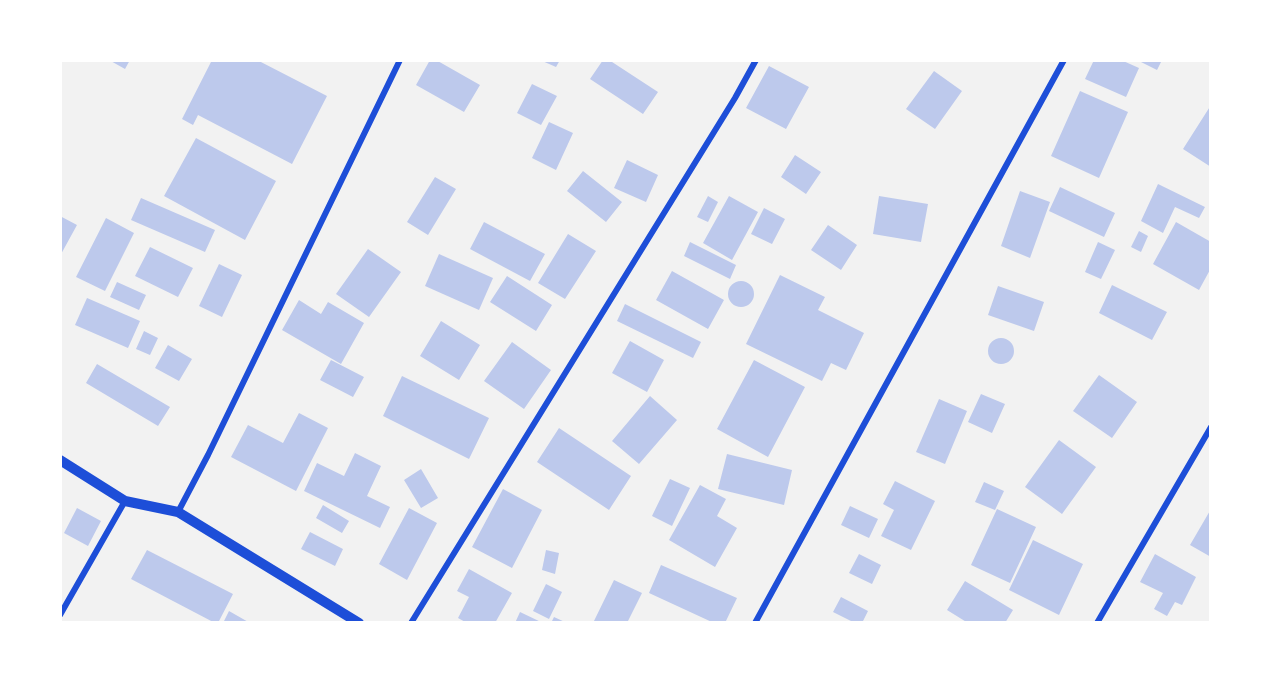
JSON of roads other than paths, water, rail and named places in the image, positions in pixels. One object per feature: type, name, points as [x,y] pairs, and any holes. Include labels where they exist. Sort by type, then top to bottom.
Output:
[{"type":"street","points":[[178,512],[400,60]]},
{"type":"street","points":[[411,623],[735,98],[756,60]]},
{"type":"street","points":[[755,623],[1064,60]]},
{"type":"street","points":[[1097,623],[1211,427]]},
{"type":"street","points":[[60,460],[125,501],[178,512],[359,623]]},
{"type":"street","points":[[60,615],[125,501]]}]
